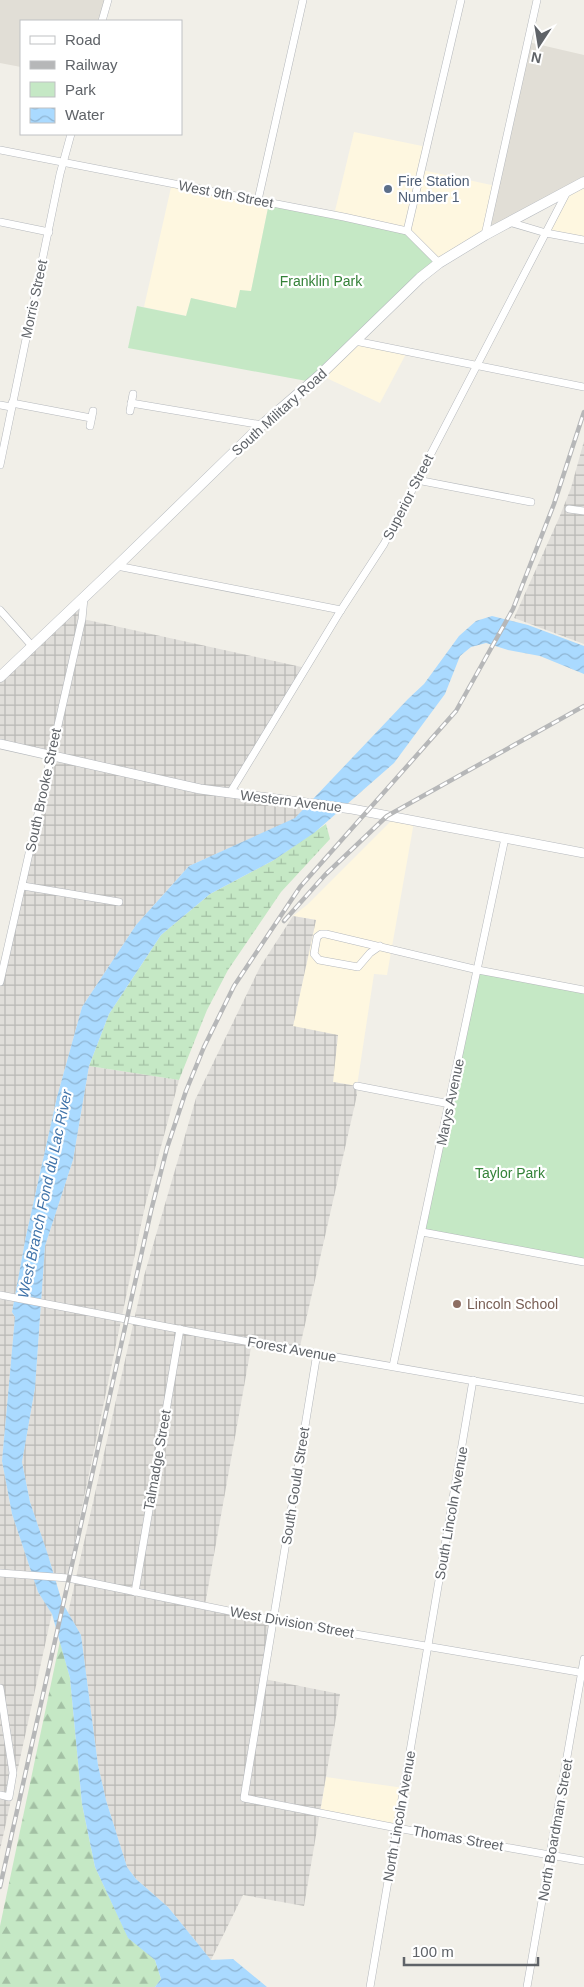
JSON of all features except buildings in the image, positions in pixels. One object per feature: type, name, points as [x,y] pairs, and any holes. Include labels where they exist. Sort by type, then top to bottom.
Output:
[{"type":"main road","name":"South Military Road","points":[[0,677],[262,425],[320,375],[420,278],[439,263],[485,235],[584,182]]},
{"type":"street","points":[[102,20],[108,0]]},
{"type":"street","points":[[258,200],[303,0]]},
{"type":"street","points":[[439,263],[408,231],[462,0]]},
{"type":"street","points":[[485,235],[537,0]]},
{"type":"street","name":"Morris Street","points":[[0,465],[63,162],[71,135]]},
{"type":"street","name":"West 9th Street","points":[[0,150],[408,231]]},
{"type":"street","name":"Superior Street","points":[[230,793],[341,610],[384,544],[568,190]]},
{"type":"street","points":[[0,222],[49,232]]},
{"type":"street","points":[[509,222],[546,233],[584,240]]},
{"type":"street","points":[[355,341],[584,388]]},
{"type":"street","points":[[132,394],[130,407],[262,425]]},
{"type":"street","points":[[0,405],[92,414],[90,426]]},
{"type":"street","points":[[417,480],[531,502]]},
{"type":"street","points":[[569,509],[584,511]]},
{"type":"street","points":[[117,566],[341,610]]},
{"type":"street","name":"South Brooke Street","points":[[0,982],[82,619],[84,598]]},
{"type":"street","points":[[0,610],[33,646]]},
{"type":"street","name":"Western Avenue","points":[[0,744],[200,789],[352,810],[584,854]]},
{"type":"street","name":"Marys Avenue","points":[[393,1366],[505,838]]},
{"type":"street","points":[[23,886],[118,902]]},
{"type":"street","points":[[380,946],[370,953],[358,967],[320,960],[314,954],[317,937],[321,934],[380,946],[478,970],[584,990]]},
{"type":"street","points":[[357,1086],[450,1104]]},
{"type":"street","points":[[422,1232],[584,1262]]},
{"type":"street","name":"Forest Avenue","points":[[1,1295],[180,1329],[584,1400]]},
{"type":"street","name":"Talmadge Street","points":[[135,1592],[180,1329]]},
{"type":"street","name":"South Gould Street","points":[[244,1798],[317,1353]]},
{"type":"street","name":"South Lincoln Avenue","points":[[428,1646],[473,1380]]},
{"type":"street","name":"West Division Street","points":[[0,1572],[63,1578],[273,1620],[583,1673]]},
{"type":"street","name":"North Lincoln Avenue","points":[[370,1987],[428,1646]]},
{"type":"street","name":"North Boardman Street","points":[[527,1987],[584,1659]]},
{"type":"street","points":[[0,1688],[13,1773],[9,1797],[0,1795]]},
{"type":"street","name":"Thomas Street","points":[[244,1798],[397,1828],[584,1860]]},
{"type":"shaded area","points":[[0,0],[108,0],[102,20],[20,20],[20,67],[0,63]]},
{"type":"shaded area","points":[[528,42],[584,55],[584,182],[485,235]]},
{"type":"shaded area","points":[[354,132],[427,147],[422,170],[496,186],[485,235],[439,263],[334,215]]},
{"type":"shaded area","points":[[584,182],[584,237],[548,230],[568,190]]},
{"type":"shaded area","points":[[172,183],[269,203],[251,292],[236,308],[191,298],[187,316],[144,307]]},
{"type":"shaded area","points":[[355,341],[407,352],[380,403],[320,375]]},
{"type":"shaded area","points":[[584,441],[584,644],[514,618],[571,488]]},
{"type":"shaded area","points":[[84,598],[83,619],[306,668],[230,793],[310,803],[295,819],[189,866],[136,925],[82,1007],[57,1097],[26,1236],[12,1312],[15,1317],[2,1461],[12,1514],[38,1592],[52,1613],[0,1850],[0,982],[50,756],[0,744],[0,677]]},
{"type":"shaded area","points":[[394,818],[414,822],[387,975],[374,974],[357,1086],[333,1082],[293,1026],[316,920],[293,916],[308,904]]},
{"type":"shaded area","points":[[293,916],[316,920],[293,1026],[338,1035],[333,1082],[357,1086],[357,1095],[299,1351],[252,1342],[205,1605],[273,1620],[264,1679],[340,1694],[304,1906],[243,1895],[211,1960],[168,1907],[136,1879],[127,1867],[106,1800],[98,1765],[81,1635],[68,1613],[144,1276],[196,1098],[260,967]]},
{"type":"shaded area","points":[[89,1066],[179,1080],[145,1206],[67,1579],[55,1577],[30,1502],[22,1462],[35,1388],[45,1246],[73,1160]]},
{"type":"shaded area","points":[[326,1777],[404,1788],[397,1828],[320,1813]]},
{"type":"green space","name":"Franklin Park","points":[[269,203],[407,231],[439,263],[312,382],[128,348],[137,306],[186,316],[191,298],[236,308],[240,290],[251,291]]},
{"type":"green space","points":[[326,824],[330,839],[281,892],[228,970],[207,1010],[179,1080],[89,1066],[109,1014],[161,935],[210,894],[274,860]]},
{"type":"green space","name":"Taylor Park","points":[[478,970],[584,990],[584,1262],[422,1232]]},
{"type":"green space","points":[[60,1641],[70,1678],[82,1804],[95,1867],[128,1937],[155,1960],[161,1979],[155,1987],[0,1987],[0,1926]]},
{"type":"water","name":"West Branch Fond du Lac River","points":[[492,616],[528,625],[584,646],[584,674],[540,656],[508,650],[486,643],[471,647],[460,656],[445,694],[394,763],[314,833],[274,860],[210,894],[161,935],[109,1014],[89,1066],[73,1160],[45,1246],[35,1388],[22,1462],[30,1502],[62,1602],[81,1635],[98,1765],[106,1800],[127,1867],[136,1879],[168,1907],[211,1960],[233,1959],[267,1987],[155,1987],[161,1979],[155,1960],[128,1938],[95,1867],[82,1804],[70,1678],[52,1614],[38,1592],[12,1514],[2,1461],[15,1317],[12,1312],[26,1236],[57,1097],[82,1007],[136,925],[189,866],[295,818],[424,684],[459,636],[476,621]]},
{"type":"railway","points":[[0,1887],[151,1211],[167,1148],[186,1091],[204,1047],[234,986],[300,887],[456,711],[513,609],[554,504],[584,412]]},
{"type":"railway","points":[[284,921],[325,875],[387,816],[584,706]]},
{"type":"place","name":"Fire Station Number 1","points":[[388,189]]},
{"type":"place","name":"Lincoln School","points":[[457,1304]]}]
